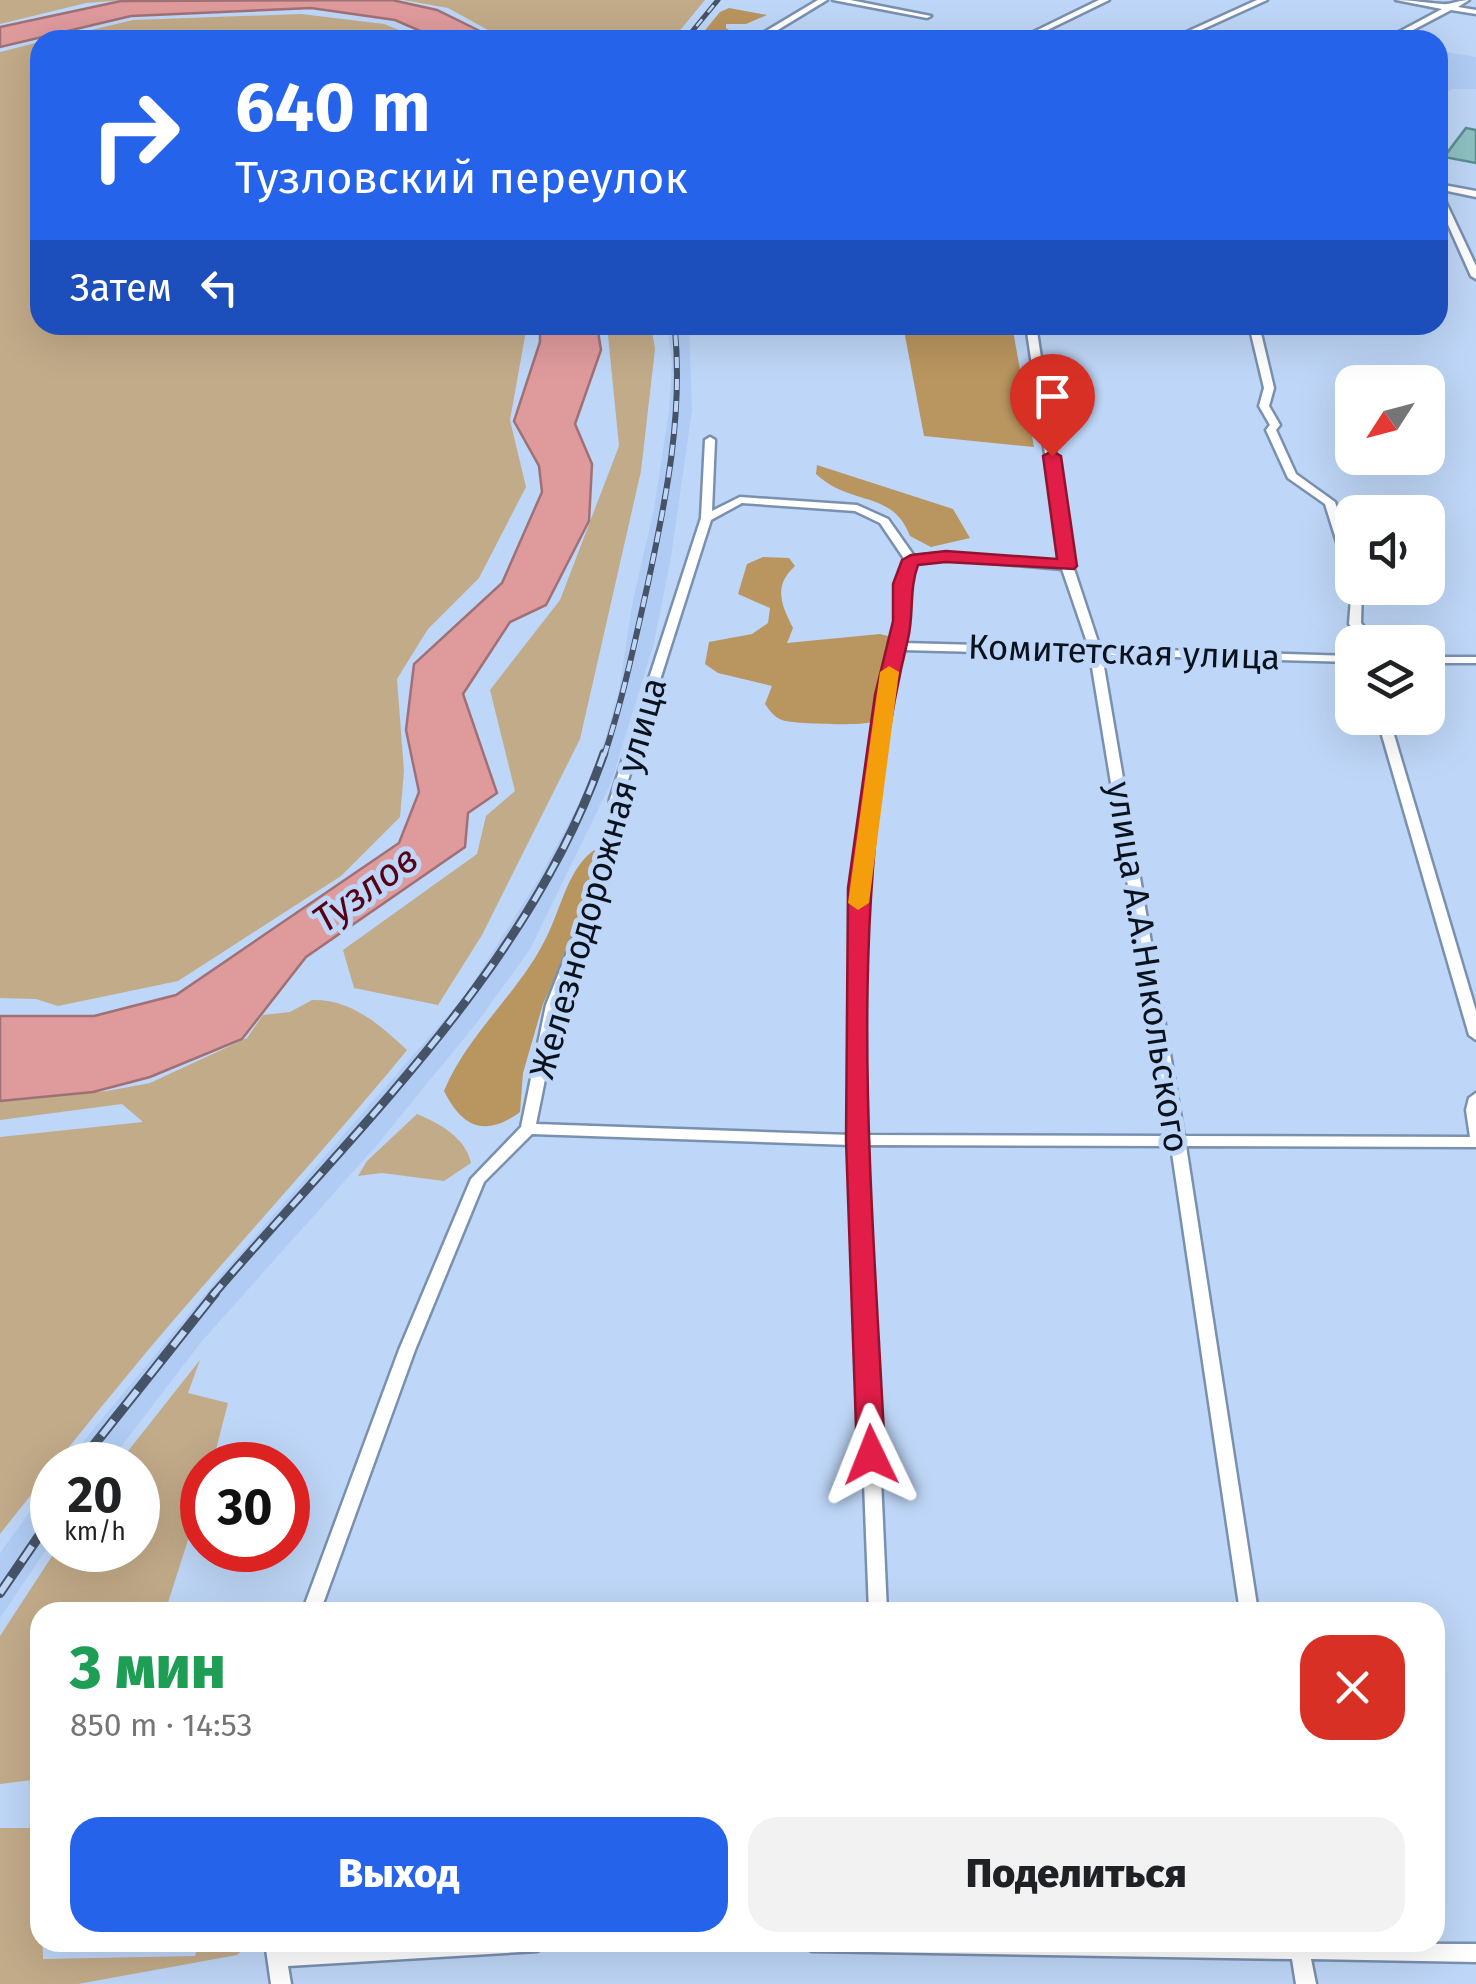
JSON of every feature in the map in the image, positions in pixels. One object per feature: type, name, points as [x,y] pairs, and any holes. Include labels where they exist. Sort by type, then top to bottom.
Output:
[{"type":"street","points":[[772,30],[823,0]]},
{"type":"street","points":[[837,0],[927,16]]},
{"type":"street","points":[[1041,30],[1105,0]]},
{"type":"street","points":[[1196,30],[1263,0]]},
{"type":"street","points":[[1400,0],[1476,11]]},
{"type":"street","points":[[1407,30],[1468,0],[1476,11]]},
{"type":"street","points":[[1448,191],[1476,194]]},
{"type":"street","points":[[1448,213],[1476,276]]},
{"type":"street","name":"улица А.А.Никольского","points":[[1033,335],[1068,566],[1095,650],[1178,1144],[1247,1602]]},
{"type":"street","points":[[1256,335],[1269,388],[1264,406],[1276,426],[1271,430],[1292,476],[1330,502],[1335,518]]},
{"type":"street","name":"Железнодорожная улица","points":[[528,1129],[554,1006],[611,858],[616,799],[706,518],[710,440]]},
{"type":"street","points":[[706,518],[740,500],[857,508],[884,521],[911,560]]},
{"type":"street","points":[[911,560],[946,556],[1068,566]]},
{"type":"street","points":[[878,1602],[858,1140],[858,888],[884,695],[903,621],[902,584],[911,560]]},
{"type":"street","name":"Комитетская улица","points":[[895,646],[1335,658]]},
{"type":"street","points":[[1445,660],[1476,660]]},
{"type":"street","points":[[1388,735],[1476,1034]]},
{"type":"street","points":[[315,1602],[407,1350],[478,1179],[528,1129],[858,1140],[1178,1144],[1476,1138],[1472,1110],[1476,1098]]},
{"type":"street","points":[[276,1952],[281,1984]]},
{"type":"street","points":[[1301,1952],[1306,1984]]},
{"type":"street","points":[[1426,1952],[1476,1954]]},
{"type":"shaded area","points":[[0,0],[125,0],[86,3],[0,24]]},
{"type":"shaded area","points":[[403,0],[705,0],[680,30],[488,30],[448,8]]},
{"type":"shaded area","points":[[729,8],[767,15],[746,24],[726,24],[729,30],[705,30],[720,12]]},
{"type":"shaded area","points":[[301,14],[384,24],[399,30],[91,30],[133,20]]},
{"type":"shaded area","points":[[30,44],[30,335],[525,335],[510,420],[526,487],[479,578],[428,629],[397,679],[404,771],[400,817],[341,876],[178,981],[58,1006],[36,999],[0,998],[0,52]]},
{"type":"shaded area","points":[[1448,52],[1476,57],[1476,89],[1448,91]]},
{"type":"shaded area","points":[[608,335],[653,335],[655,349],[641,471],[580,739],[482,935],[438,1005],[354,988],[343,950],[477,854],[486,816],[515,791],[490,690],[560,600],[619,446]]},
{"type":"shaded area","points":[[668,335],[689,335],[692,410],[654,643],[611,783],[530,949],[479,1020],[376,1146],[202,1341],[125,1442],[83,1442],[222,1274],[464,997],[537,882],[578,806],[619,691],[669,412],[672,364]]},
{"type":"shaded area","points":[[905,335],[1014,335],[1034,447],[924,436]]},
{"type":"shaded area","points":[[817,465],[953,509],[970,538],[931,547],[910,536],[902,521],[882,504],[829,484],[816,474]]},
{"type":"shaded area","points":[[763,557],[789,558],[795,566],[784,581],[781,596],[793,628],[787,643],[880,634],[892,637],[871,722],[782,720],[765,704],[772,686],[718,673],[705,664],[709,642],[752,634],[768,623],[770,608],[738,594],[747,564]]},
{"type":"shaded area","points":[[598,848],[604,856],[591,899],[543,1004],[523,1073],[520,1112],[496,1125],[476,1125],[459,1113],[444,1091],[467,1049],[537,955],[580,864]]},
{"type":"shaded area","points":[[312,1000],[339,1004],[375,1022],[407,1050],[73,1442],[30,1442],[30,1496],[0,1534],[0,1137],[143,1122],[122,1104],[0,1120],[0,1101],[150,1083],[247,1038],[263,1015],[290,1012]]},
{"type":"shaded area","points":[[417,1114],[458,1139],[471,1163],[444,1181],[382,1173],[358,1176],[367,1161]]},
{"type":"shaded area","points":[[200,1360],[188,1393],[228,1403],[218,1442],[180,1442],[180,1565],[168,1602],[30,1602],[30,1780],[0,1784],[0,1636],[42,1572],[160,1572],[160,1442],[135,1442]]},
{"type":"shaded area","points":[[30,1511],[31,1572],[0,1618],[0,1553]]},
{"type":"shaded area","points":[[0,1828],[30,1828],[30,1952],[43,1952],[43,1959],[240,1952],[78,1984],[0,1984]]},
{"type":"water","points":[[392,0],[437,10],[478,30],[418,30],[395,20],[311,8],[131,16],[72,30],[30,30],[30,40],[0,47],[0,27],[121,1]]},
{"type":"water","name":"Тузлов","points":[[540,335],[599,335],[601,350],[575,424],[592,464],[589,521],[546,605],[510,622],[463,694],[497,793],[468,813],[465,847],[306,957],[242,1039],[150,1077],[93,1092],[0,1101],[0,1016],[94,1016],[176,995],[399,843],[419,792],[406,730],[414,664],[502,583],[542,492],[539,466],[514,421]]},
{"type":"building","points":[[1466,128],[1476,130],[1476,163],[1448,158],[1448,152]]},
{"type":"railway","points":[[693,30],[718,0]]},
{"type":"railway","points":[[604,756],[633,648],[667,489],[677,394],[675,335]]},
{"type":"railway","points":[[212,1296],[380,1107],[485,975],[532,904],[572,831],[604,753]]},
{"type":"railway","points":[[96,1442],[215,1293]]},
{"type":"railway","points":[[0,1593],[30,1549]]},
{"type":"slow traffic","points":[[858,903],[889,672]]},
{"type":"route","points":[[871,1455],[858,1140],[858,888],[884,695],[903,621],[902,584],[911,560],[946,556],[1068,566],[1052,456]]}]
